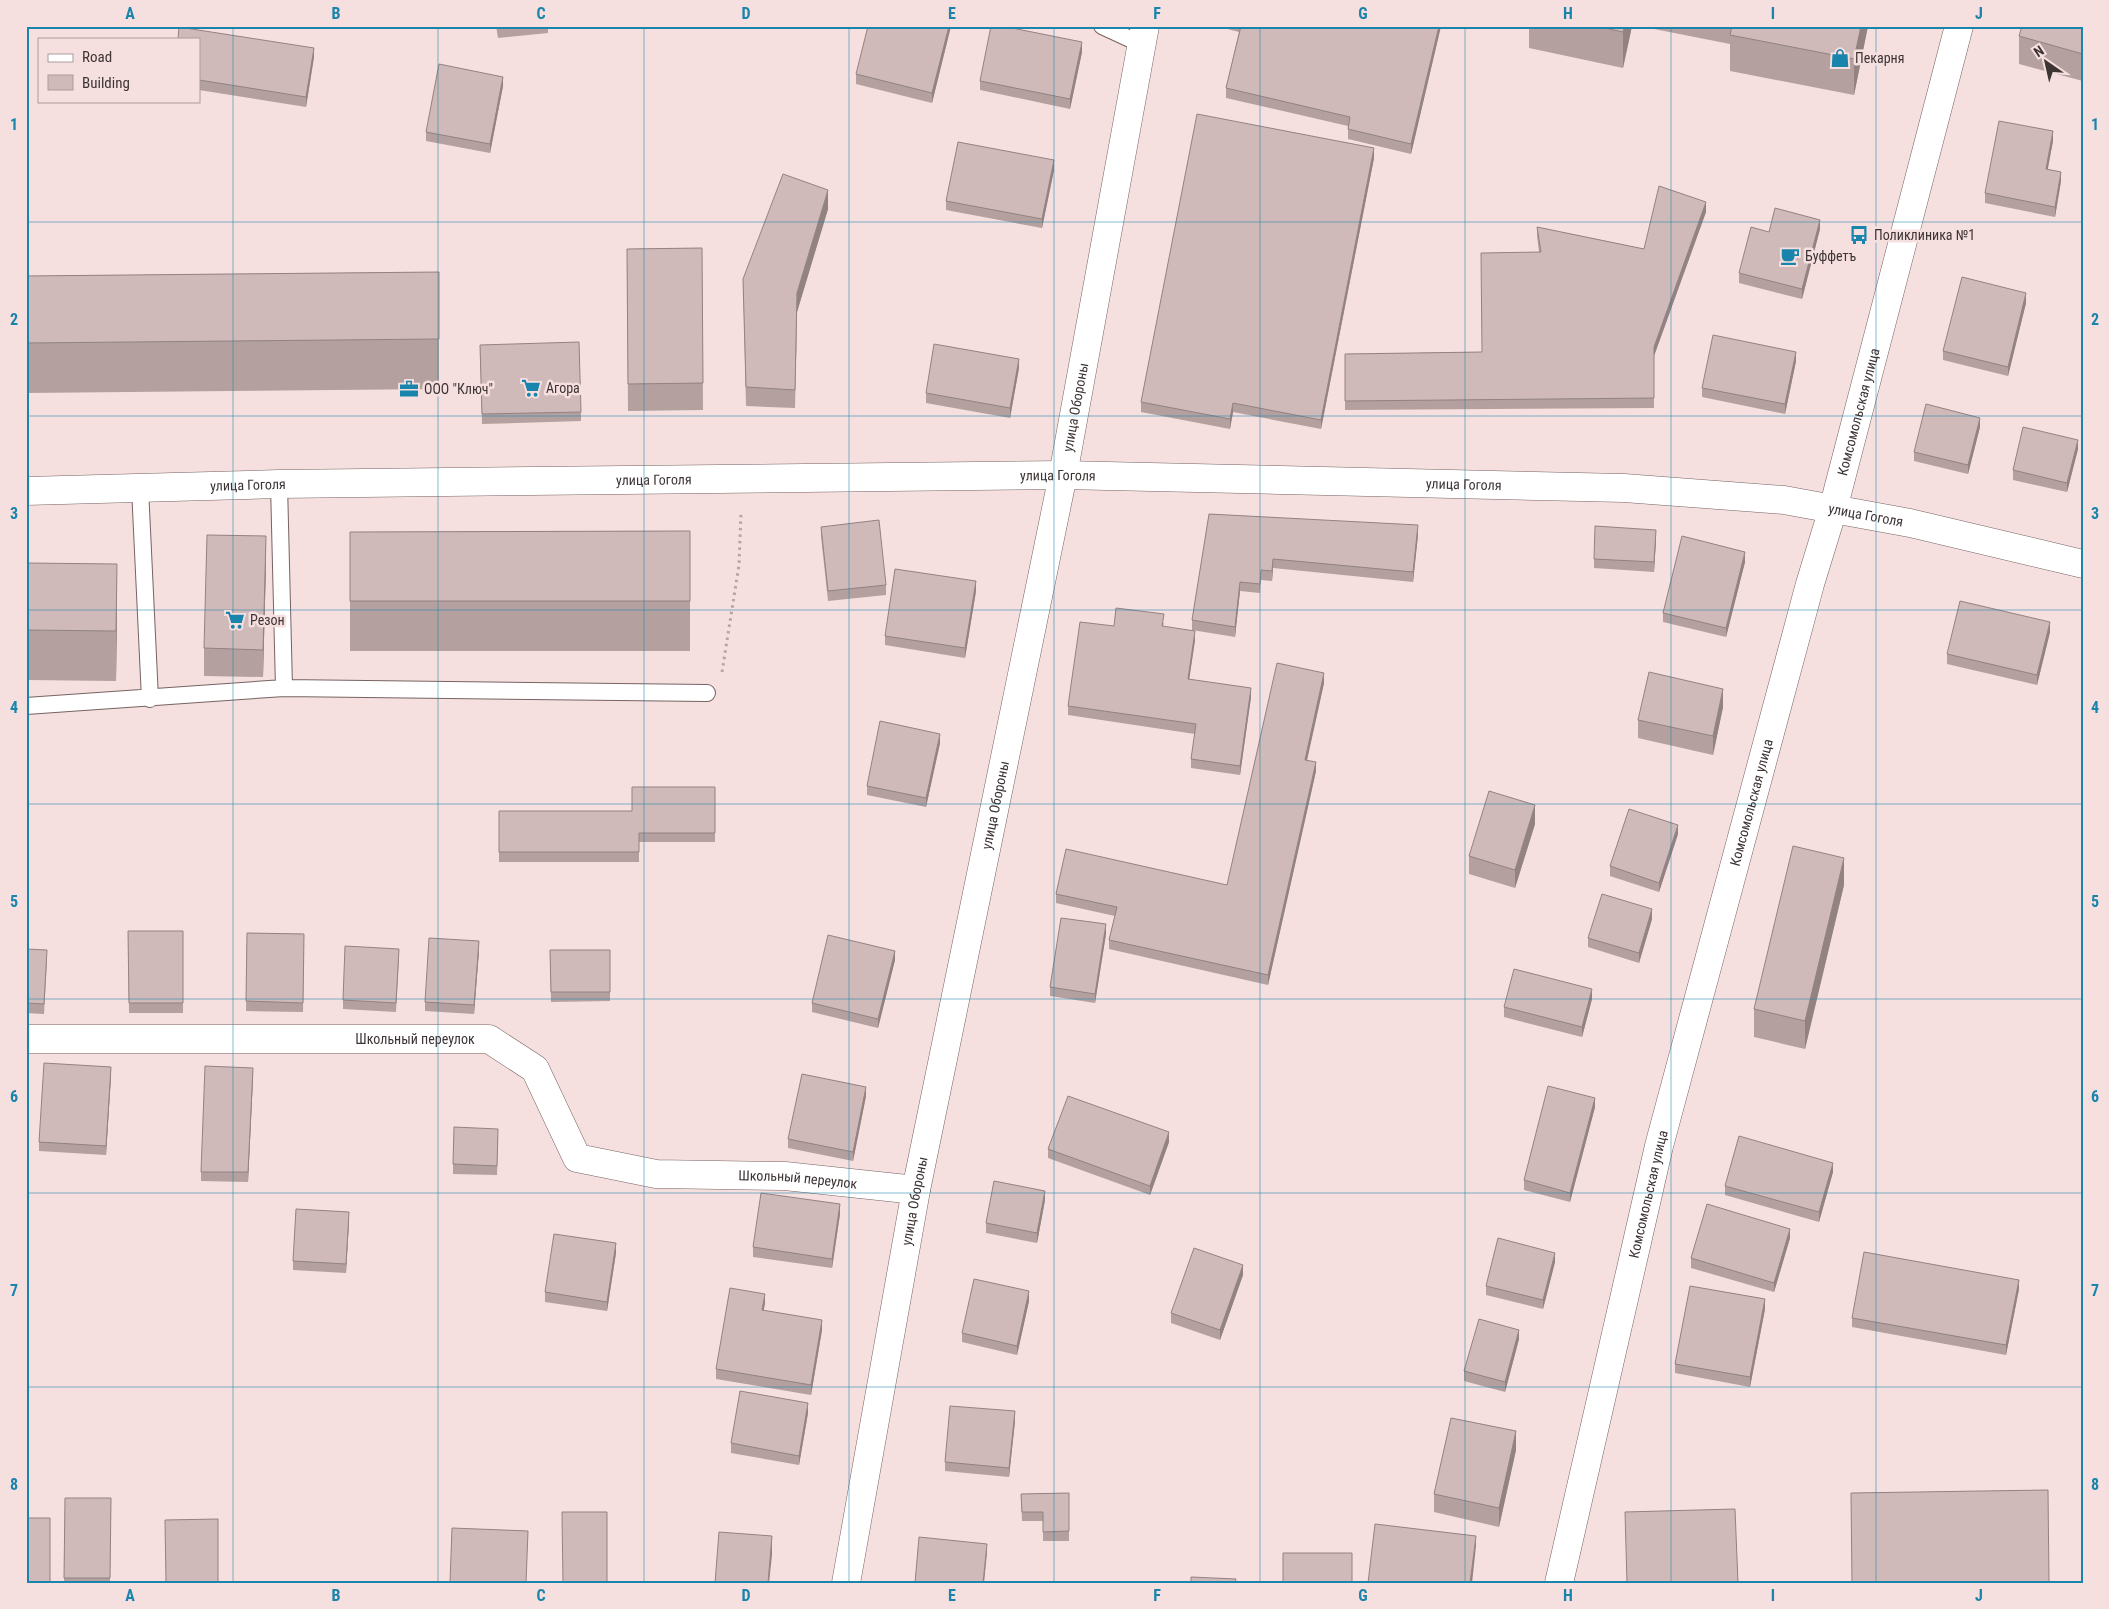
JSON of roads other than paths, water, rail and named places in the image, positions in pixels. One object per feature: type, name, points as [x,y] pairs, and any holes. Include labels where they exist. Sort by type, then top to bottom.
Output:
[{"type":"street","name":"Комсомольская улица","points":[[1559,1583],[1659,1146],[1810,584],[1833,509],[1959,26]]},
{"type":"street","name":"улица Обороны","points":[[846,1583],[916,1190],[1063,475],[1143,35]]},
{"type":"street","name":"улица Гоголя","points":[[26,491],[279,484],[1063,475],[1624,488],[1784,500],[1910,523],[2083,564]]},
{"type":"street","name":"Школьный переулок","points":[[26,1039],[489,1039],[535,1069],[577,1158],[656,1174],[785,1176],[916,1190]]},
{"type":"lane","points":[[1102,26],[1143,35]]},
{"type":"lane","points":[[279,484],[284,688]]},
{"type":"lane","points":[[140,488],[150,699]]},
{"type":"lane","points":[[26,706],[150,699],[284,688],[707,693]]},
{"type":"place","name":"Пекарня","points":[[1840,58]]},
{"type":"place","name":"Поликлиника №1","points":[[1859,235]]},
{"type":"place","name":"Буффетъ","points":[[1790,256]]},
{"type":"place","name":"Агора","points":[[531,388]]},
{"type":"place","name":"ООО \"Ключ\"","points":[[409,389]]},
{"type":"place","name":"Резон","points":[[235,620]]}]
